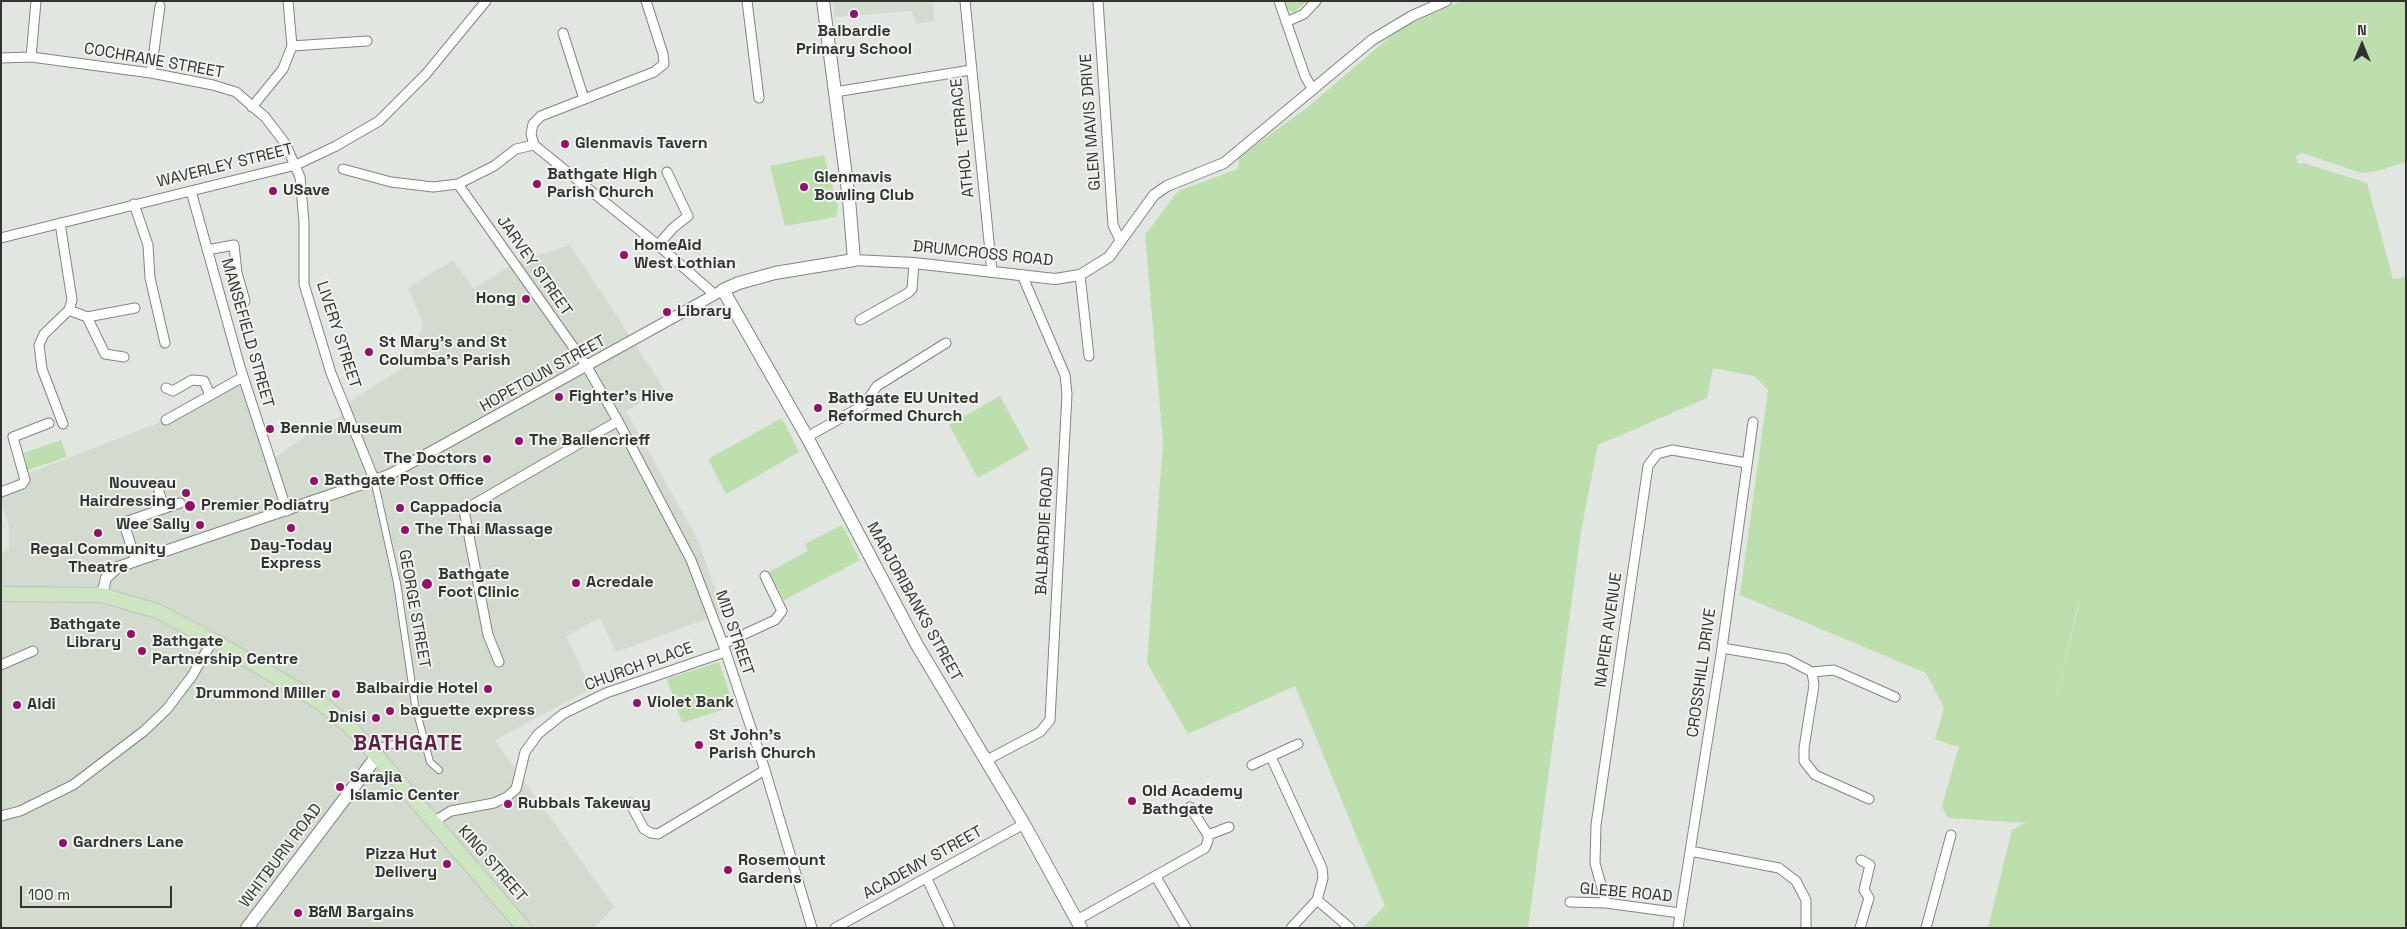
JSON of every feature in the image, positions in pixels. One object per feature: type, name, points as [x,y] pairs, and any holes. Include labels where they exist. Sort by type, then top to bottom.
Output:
[{"type":"main road","points":[[824,1],[849,199],[854,260]]},
{"type":"main road","name":"DRUMCROSS ROAD","points":[[719,292],[739,283],[775,273],[854,260]]},
{"type":"main road","name":"MARJORIBANKS STREET","points":[[719,292],[807,437],[917,645],[1024,824],[1079,924]]},
{"type":"main road","name":"KING STREET","points":[[1,594],[102,595],[158,611],[213,640],[321,703],[349,726],[377,756],[524,928]]},
{"type":"main road","name":"WHITBURN ROAD","points":[[247,928],[377,756]]},
{"type":"street","points":[[31,57],[36,1]]},
{"type":"street","points":[[252,107],[283,69],[292,46],[288,1]]},
{"type":"street","name":"WAVERLEY STREET","points":[[1,238],[296,165],[336,146],[379,121],[426,74],[486,1]]},
{"type":"street","points":[[646,1],[663,54],[664,64],[654,72],[541,116],[534,124],[531,134],[534,145],[719,292]]},
{"type":"street","points":[[747,1],[759,98]]},
{"type":"street","name":"ATHOL TERRACE","points":[[965,1],[992,272]]},
{"type":"street","name":"GLEN MAVIS DRIVE","points":[[1098,1],[1113,225],[1120,240]]},
{"type":"street","points":[[1279,1],[1304,76],[1313,90]]},
{"type":"street","points":[[1286,22],[1304,14],[1316,1]]},
{"type":"street","name":"DRUMCROSS ROAD","points":[[854,260],[914,263],[1055,279],[1080,275],[1109,257],[1154,196],[1167,186],[1224,163],[1372,40],[1412,16],[1446,1]]},
{"type":"street","points":[[151,73],[160,6]]},
{"type":"street","points":[[563,33],[584,99]]},
{"type":"street","points":[[292,46],[366,41]]},
{"type":"street","name":"COCHRANE STREET","points":[[1,58],[31,57],[151,73],[213,85],[236,92],[265,116],[285,143],[296,165]]},
{"type":"street","points":[[835,92],[971,70]]},
{"type":"street","points":[[343,169],[391,182],[433,187],[458,184],[494,166],[516,149],[534,145]]},
{"type":"street","name":"LIVERY STREET","points":[[296,165],[300,177],[304,241],[304,284],[316,328],[332,373],[374,479]]},
{"type":"street","points":[[658,245],[673,228],[688,216],[667,172]]},
{"type":"street","name":"JARVEY STREET","points":[[458,184],[586,365]]},
{"type":"street","name":"MANSEFIELD STREET","points":[[191,191],[243,377],[286,510]]},
{"type":"street","points":[[134,204],[148,246],[150,278],[164,343]]},
{"type":"street","points":[[60,222],[72,300],[69,310],[44,334],[39,345],[42,369],[63,424]]},
{"type":"street","points":[[207,250],[234,245],[237,273],[245,301]]},
{"type":"street","points":[[860,320],[912,289],[914,263]]},
{"type":"street","name":"BALBARDIE ROAD","points":[[985,761],[1040,732],[1050,720],[1066,394],[1065,376],[1022,275]]},
{"type":"street","points":[[1080,275],[1089,356]]},
{"type":"street","name":"HOPETOUN STREET","points":[[102,595],[106,578],[111,571],[398,470],[719,292]]},
{"type":"street","points":[[69,310],[87,317],[135,308]]},
{"type":"street","points":[[87,317],[105,354],[124,357]]},
{"type":"street","points":[[807,437],[864,405],[877,386],[946,343]]},
{"type":"street","name":"MID STREET","points":[[586,365],[618,420],[691,560],[724,648],[765,770],[812,928]]},
{"type":"street","points":[[166,420],[243,377]]},
{"type":"street","points":[[166,388],[173,391],[192,380],[204,380],[210,395]]},
{"type":"street","points":[[499,662],[488,635],[464,510],[618,420]]},
{"type":"street","name":"CROSSHILL DRIVE","points":[[1678,928],[1722,648],[1753,422]]},
{"type":"street","points":[[1,492],[22,484],[25,480],[13,437],[50,423]]},
{"type":"street","name":"NAPIER AVENUE","points":[[1606,904],[1595,864],[1596,825],[1648,466],[1657,454],[1672,450],[1747,463]]},
{"type":"street","name":"GEORGE STREET","points":[[374,479],[397,583],[415,705],[430,762],[439,770]]},
{"type":"street","points":[[159,492],[164,508]]},
{"type":"street","points":[[136,561],[126,530],[128,521],[180,503]]},
{"type":"street","name":"CHURCH PLACE","points":[[433,822],[451,811],[494,803],[507,797],[516,789],[525,752],[538,734],[563,714],[606,693],[724,648],[775,620],[782,611],[765,576]]},
{"type":"street","points":[[1,816],[20,811],[73,785],[144,731],[168,709],[192,676],[213,640]]},
{"type":"street","points":[[1722,648],[1786,659],[1812,672],[1834,670],[1895,697]]},
{"type":"street","points":[[1,665],[33,651]]},
{"type":"street","points":[[1812,672],[1814,685],[1804,748],[1804,761],[1815,774],[1869,799]]},
{"type":"street","points":[[377,756],[382,746],[425,740]]},
{"type":"street","points":[[1252,765],[1298,744]]},
{"type":"street","points":[[1271,757],[1322,868],[1323,878],[1317,900],[1291,928]]},
{"type":"street","points":[[635,807],[644,829],[658,834],[765,770]]},
{"type":"street","points":[[1079,924],[1205,848],[1208,835],[1190,807]]},
{"type":"street","name":"ACADEMY STREET","points":[[836,928],[1024,824]]},
{"type":"street","points":[[1208,835],[1229,827]]},
{"type":"street","points":[[1926,928],[1951,835]]},
{"type":"street","points":[[1690,851],[1779,868],[1796,881],[1806,900],[1810,927]]},
{"type":"street","points":[[1860,928],[1869,898],[1864,890],[1870,864],[1861,860]]},
{"type":"street","points":[[1156,877],[1186,928]]},
{"type":"street","points":[[927,879],[950,928]]},
{"type":"street","points":[[1317,900],[1350,928]]},
{"type":"street","name":"GLEBE ROAD","points":[[1570,902],[1606,904],[1680,913]]},
{"type":"shaded area","name":"Balbardie Primary School","points":[[833,1],[933,1],[934,21],[916,24],[912,11],[834,17]]},
{"type":"shaded area","points":[[570,245],[665,390],[626,411],[699,542],[723,613],[616,652],[600,618],[566,636],[591,689],[495,740],[614,907],[594,928],[1,928],[1,554],[9,550],[9,526],[1,502],[1,491],[19,477],[166,420],[243,377],[271,461],[323,423],[342,416],[340,408],[410,363],[423,324],[408,288],[453,260],[474,289],[514,263]]},
{"type":"green space","points":[[1282,1],[1308,1],[1294,12],[1287,10]]},
{"type":"green space","points":[[1462,1],[2406,1],[2406,162],[2377,171],[2361,173],[2302,153],[2296,156],[2298,164],[2304,163],[2367,183],[2393,279],[2406,277],[2406,928],[1988,928],[2012,830],[2026,823],[1948,818],[1942,806],[1959,746],[1935,739],[1944,708],[1926,673],[1740,595],[1768,390],[1754,376],[1713,368],[1707,398],[1598,445],[1581,531],[1528,928],[1362,928],[1385,906],[1295,686],[1188,734],[1147,663],[1163,442],[1145,235],[1178,191],[1238,169],[1239,157],[1308,107],[1399,29]],"holes":[[[2079,603],[2050,725],[2077,608]]]},
{"type":"green space","name":"Glenmavis Bowling Club","points":[[824,155],[838,207],[836,217],[785,226],[770,166]]},
{"type":"green space","points":[[1000,396],[1029,449],[978,478],[949,425]]},
{"type":"green space","points":[[782,418],[799,452],[726,494],[708,459]]},
{"type":"green space","points":[[61,440],[67,457],[28,470],[24,453]]},
{"type":"green space","points":[[842,525],[860,560],[784,600],[769,572],[808,551],[805,544]]},
{"type":"green space","points":[[719,662],[734,706],[682,723],[667,679]]},
{"type":"place","name":"Balbardie Primary School","points":[[854,14]]},
{"type":"place","name":"Glenmavis Tavern","points":[[565,144]]},
{"type":"place","name":"Bathgate High Parish Church","points":[[537,184]]},
{"type":"place","name":"Glenmavis Bowling Club","points":[[804,187]]},
{"type":"place","name":"USave","points":[[273,191]]},
{"type":"place","name":"HomeAid West Lothian","points":[[624,255]]},
{"type":"place","name":"Hong","points":[[526,299]]},
{"type":"place","name":"Library","points":[[667,312]]},
{"type":"place","name":"St Mary's and St Columba's Parish","points":[[369,352]]},
{"type":"place","name":"Fighter's Hive","points":[[559,397]]},
{"type":"place","name":"Bathgate EU United Reformed Church","points":[[818,408]]},
{"type":"place","name":"Bennie Museum","points":[[270,429]]},
{"type":"place","name":"The Ballencrieff","points":[[519,441]]},
{"type":"place","name":"The Doctors","points":[[487,459]]},
{"type":"place","name":"Bathgate Post Office","points":[[314,481]]},
{"type":"place","name":"Nouveau Hairdressing","points":[[186,493]]},
{"type":"place","name":"Premier Podiatry","points":[[190,506]]},
{"type":"place","name":"Cappadocia","points":[[400,508]]},
{"type":"place","name":"Wee Sally","points":[[200,525]]},
{"type":"place","name":"Day-Today Express","points":[[291,528]]},
{"type":"place","name":"The Thai Massage","points":[[405,530]]},
{"type":"place","name":"Regal Community Theatre","points":[[98,533]]},
{"type":"place","name":"Acredale","points":[[576,583]]},
{"type":"place","name":"Bathgate Foot Clinic","points":[[427,584]]},
{"type":"place","name":"Bathgate Library","points":[[131,634]]},
{"type":"place","name":"Bathgate Partnership Centre","points":[[142,651]]},
{"type":"place","name":"Balbairdie Hotel","points":[[488,689]]},
{"type":"place","name":"Drummond Miller","points":[[336,694]]},
{"type":"place","name":"Violet Bank","points":[[637,703]]},
{"type":"place","name":"Aldi","points":[[17,705]]},
{"type":"place","name":"baguette express","points":[[390,711]]},
{"type":"place","name":"Dnisi","points":[[376,718]]},
{"type":"place","name":"St John's Parish Church","points":[[699,745]]},
{"type":"place","name":"Sarajia Islamic Center","points":[[340,787]]},
{"type":"place","name":"Old Academy Bathgate","points":[[1132,801]]},
{"type":"place","name":"Rubbals Takeway","points":[[508,804]]},
{"type":"place","name":"Gardners Lane","points":[[63,843]]},
{"type":"place","name":"Pizza Hut Delivery","points":[[447,864]]},
{"type":"place","name":"Rosemount Gardens","points":[[728,870]]},
{"type":"place","name":"B&M Bargains","points":[[298,913]]},
{"type":"district","name":"BATHGATE","points":[[408,744]]}]
